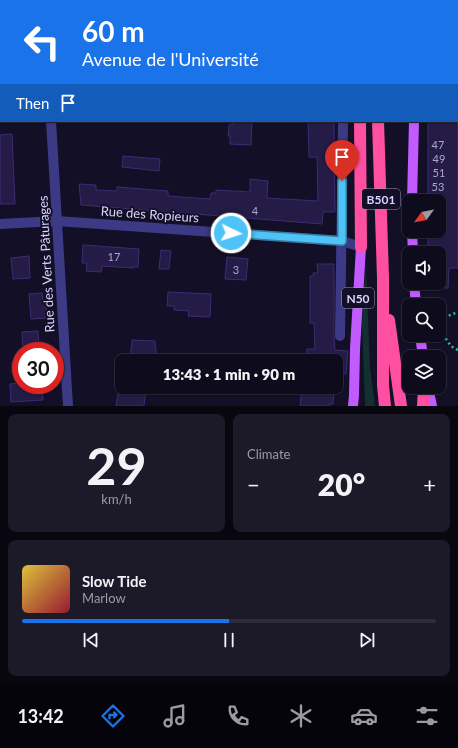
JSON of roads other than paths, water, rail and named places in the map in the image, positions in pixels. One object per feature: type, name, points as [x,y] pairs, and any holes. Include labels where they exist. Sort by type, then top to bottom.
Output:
[{"type":"highway","name":"N50","points":[[360,122],[361,247]]},
{"type":"highway","name":"B501","points":[[378,122],[383,278],[383,385],[385,406]]},
{"type":"highway","name":"B501","points":[[383,278],[401,406]]},
{"type":"highway","points":[[423,406],[424,394]]},
{"type":"main road","points":[[412,194],[414,122]]},
{"type":"main road","name":"N50","points":[[353,406],[354,349],[361,247]]},
{"type":"main road","points":[[429,394],[432,406]]},
{"type":"street","name":"Rue des Verts Pâturages","points":[[51,122],[68,406]]},
{"type":"street","points":[[340,336],[343,122]]},
{"type":"street","name":"Rue des Ropieurs","points":[[0,224],[57,220],[342,241],[361,247]]},
{"type":"street","points":[[354,395],[356,406]]}]
